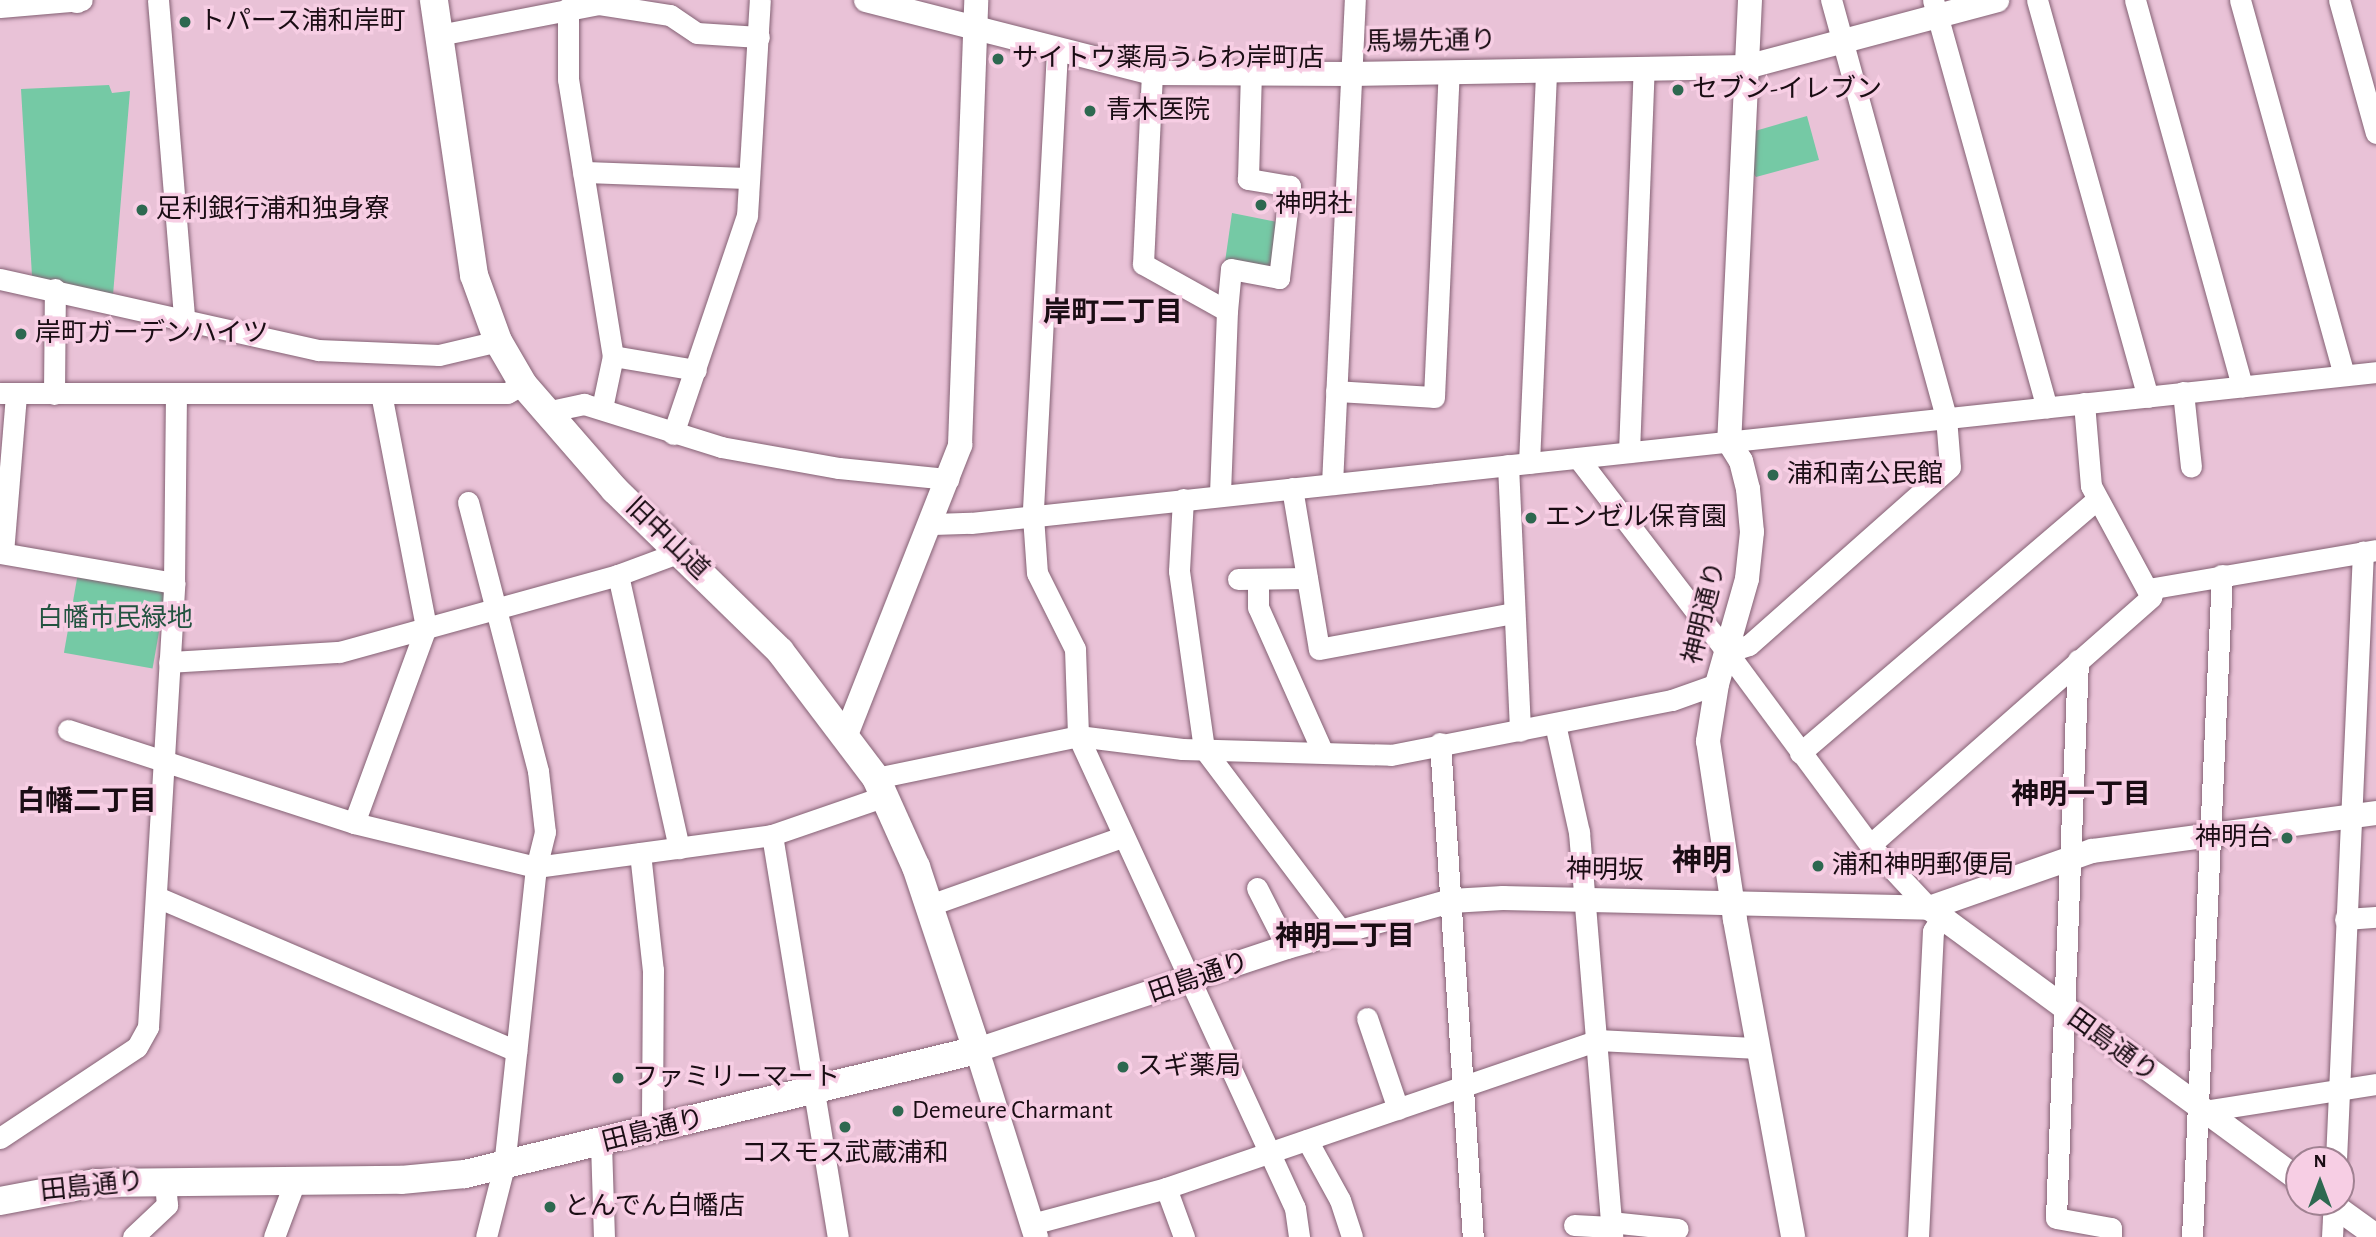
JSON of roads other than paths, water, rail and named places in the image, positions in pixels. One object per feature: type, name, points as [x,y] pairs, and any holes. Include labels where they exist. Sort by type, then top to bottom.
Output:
[{"type":"main road","name":"旧中山道","points":[[435,0],[474,275],[498,341],[523,384],[615,490],[780,650],[846,735],[881,787],[930,905],[977,1050]]},
{"type":"main road","name":"田島通り","points":[[0,1201],[50,1189],[165,1180],[401,1180],[504,1166],[977,1050]]},
{"type":"street","points":[[0,7],[82,0]]},
{"type":"street","points":[[158,0],[184,318]]},
{"type":"street","points":[[673,433],[747,216],[760,0]]},
{"type":"street","name":"馬場先通り","points":[[866,0],[976,27],[1057,51],[1152,72],[1351,74],[1746,67],[1844,44],[1936,9],[1997,0]]},
{"type":"street","points":[[846,735],[933,524],[960,445],[976,0]]},
{"type":"street","points":[[1332,484],[1355,0]]},
{"type":"street","name":"神明通り","points":[[1750,0],[1729,442],[1741,461],[1748,489],[1752,532],[1747,579],[1717,684],[1708,741],[1732,904],[1793,1237]]},
{"type":"street","points":[[1727,652],[1749,645],[1950,467],[1946,417],[1831,0]]},
{"type":"street","points":[[2037,0],[2148,397]]},
{"type":"street","points":[[2135,0],[2242,386]]},
{"type":"street","points":[[2240,0],[2344,375]]},
{"type":"street","points":[[2339,0],[2376,133]]},
{"type":"street","points":[[439,35],[599,4],[670,15],[697,33],[759,37]]},
{"type":"street","points":[[568,8],[568,79],[613,356],[602,408]]},
{"type":"street","points":[[1936,9],[2047,407]]},
{"type":"street","points":[[1057,51],[1033,516],[1037,573],[1075,649],[1078,736],[1122,837],[1295,1208],[1299,1237]]},
{"type":"street","points":[[1629,453],[1644,67]]},
{"type":"street","points":[[1520,731],[1514,613],[1518,464],[1546,70]]},
{"type":"street","points":[[1336,391],[1434,397],[1449,71]]},
{"type":"street","points":[[1152,72],[1143,264],[1227,311]]},
{"type":"street","points":[[1220,495],[1231,269],[1279,278],[1290,186],[1248,179],[1251,73]]},
{"type":"street","points":[[583,172],[749,178]]},
{"type":"street","points":[[0,279],[55,289],[318,350],[439,355],[498,341]]},
{"type":"street","points":[[54,394],[55,289]]},
{"type":"street","points":[[613,356],[696,370]]},
{"type":"street","points":[[933,524],[1033,516],[2376,372]]},
{"type":"street","points":[[174,583],[2,553],[8,393],[507,393],[523,384]]},
{"type":"street","points":[[2183,392],[2191,467]]},
{"type":"street","points":[[354,823],[426,627],[381,394]]},
{"type":"street","points":[[0,1138],[137,1047],[148,1027],[174,583],[176,395]]},
{"type":"street","points":[[2084,403],[2096,500],[2151,597]]},
{"type":"street","points":[[547,412],[584,404],[673,433],[839,468],[948,479]]},
{"type":"street","points":[[1578,458],[1870,845],[1934,914],[1918,1237]]},
{"type":"street","points":[[1292,488],[1319,649],[1514,613]]},
{"type":"street","points":[[1184,499],[1179,571],[1204,749],[1342,932]]},
{"type":"street","points":[[1800,752],[2096,500]]},
{"type":"street","points":[[468,502],[538,771],[545,832],[536,867],[504,1166],[486,1237]]},
{"type":"street","points":[[1870,845],[2151,597],[2154,589],[2370,551],[2350,817],[2337,1146]]},
{"type":"street","points":[[169,662],[339,652],[618,575],[680,552]]},
{"type":"street","points":[[618,575],[679,848]]},
{"type":"street","points":[[2192,1237],[2201,1109],[2222,575]]},
{"type":"street","points":[[1307,578],[1248,579],[1322,751]]},
{"type":"street","points":[[2078,660],[2056,1218],[2111,1228],[2111,1237]]},
{"type":"street","points":[[68,730],[354,823],[536,867],[772,835],[881,787],[1078,736],[1204,749],[1391,755],[1440,743],[1520,731],[1672,700],[1717,684]]},
{"type":"street","points":[[1555,724],[1579,832],[1587,901],[1611,1229]]},
{"type":"street","points":[[1440,743],[1473,1237]]},
{"type":"street","points":[[1934,914],[2071,857],[2376,813]]},
{"type":"street","points":[[772,835],[818,1091],[838,1237]]},
{"type":"street","points":[[930,905],[1122,837]]},
{"type":"street","points":[[640,853],[653,970],[652,1131]]},
{"type":"street","points":[[1257,888],[1287,947]]},
{"type":"street","points":[[157,897],[516,1051]]},
{"type":"street","name":"神明坂","points":[[1287,947],[1451,901],[1732,904],[1934,914]]},
{"type":"street","name":"田島通り","points":[[1934,914],[2285,1170]]},
{"type":"street","points":[[2345,919],[2376,917]]},
{"type":"street","name":"田島通り","points":[[977,1050],[1287,947]]},
{"type":"street","points":[[1367,1018],[1398,1109]]},
{"type":"street","points":[[977,1050],[1034,1230],[1270,1153],[1598,1040],[1758,1048]]},
{"type":"street","points":[[2201,1109],[2376,1084]]},
{"type":"street","points":[[1307,1140],[1340,1200],[1352,1237]]},
{"type":"street","points":[[601,1143],[604,1237]]},
{"type":"street","points":[[134,1237],[167,1205],[165,1180]]},
{"type":"street","points":[[274,1237],[295,1181]]},
{"type":"street","points":[[1166,1188],[1184,1237]]},
{"type":"street","points":[[2332,1216],[2332,1237]]},
{"type":"street","points":[[2349,1216],[2376,1236]]},
{"type":"street","points":[[1574,1225],[1611,1229],[1678,1229]]},
{"type":"place","name":"トパース浦和岸町","points":[[185,22]]},
{"type":"place","name":"サイトウ薬局うらわ岸町店","points":[[998,59]]},
{"type":"place","name":"セブン-イレブン","points":[[1678,90]]},
{"type":"place","name":"青木医院","points":[[1090,111]]},
{"type":"place","name":"神明社","points":[[1261,205]]},
{"type":"place","name":"足利銀行浦和独身寮","points":[[142,210]]},
{"type":"place","name":"岸町ガーデンハイツ","points":[[21,334]]},
{"type":"place","name":"浦和南公民館","points":[[1773,475]]},
{"type":"place","name":"エンゼル保育園","points":[[1531,518]]},
{"type":"place","name":"神明台","points":[[2287,838]]},
{"type":"place","name":"浦和神明郵便局","points":[[1818,866]]},
{"type":"place","name":"スギ薬局","points":[[1123,1067]]},
{"type":"place","name":"ファミリーマート","points":[[618,1078]]},
{"type":"place","name":"Demeure Charmant","points":[[898,1111]]},
{"type":"place","name":"コスモス武蔵浦和","points":[[845,1127]]},
{"type":"place","name":"とんでん白幡店","points":[[550,1207]]},
{"type":"district","name":"岸町二丁目","points":[[1113,313]]},
{"type":"district","name":"神明一丁目","points":[[2081,795]]},
{"type":"district","name":"白幡二丁目","points":[[87,802]]},
{"type":"district","name":"神明","points":[[1702,861]]},
{"type":"district","name":"神明二丁目","points":[[1345,937]]},
{"type":"park label","name":"白幡市民緑地","points":[[115,619]]}]
